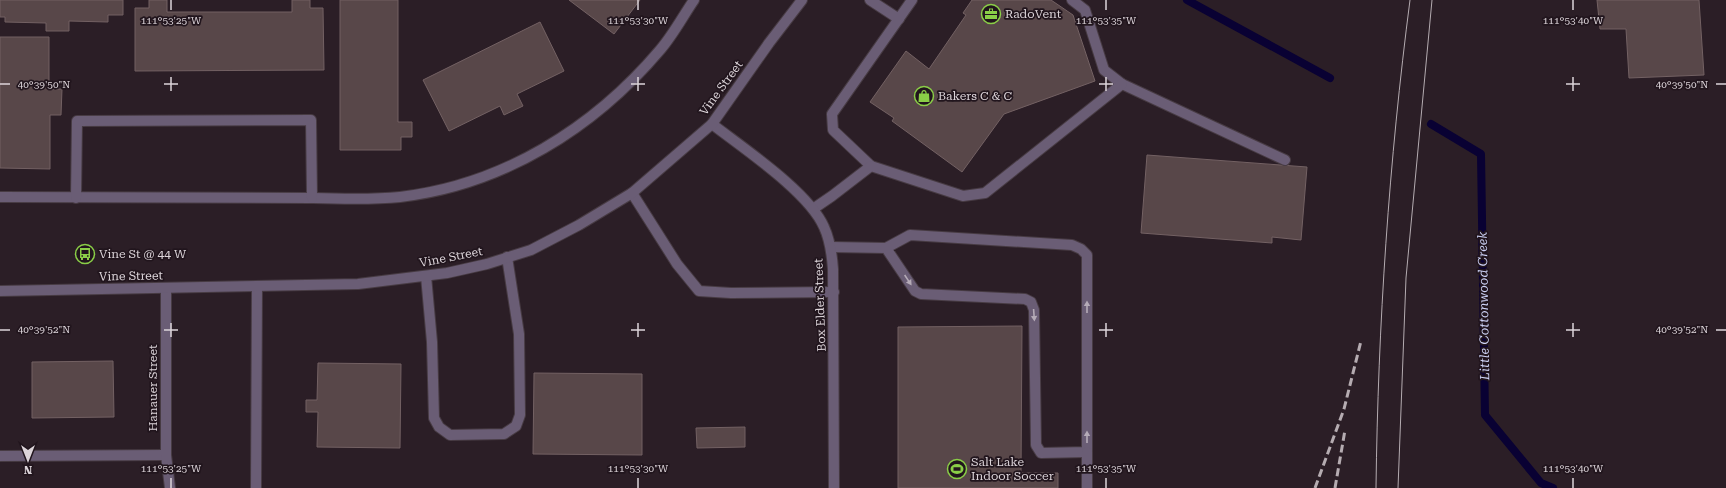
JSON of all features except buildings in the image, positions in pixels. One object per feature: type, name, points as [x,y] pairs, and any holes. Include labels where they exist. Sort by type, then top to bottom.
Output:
[{"type":"street","points":[[0,197],[361,199],[400,197],[435,191],[485,177],[531,156],[570,133],[606,106],[661,49],[694,0]]},
{"type":"street","name":"Vine Street","points":[[0,291],[166,289],[358,284],[426,276],[467,269],[531,250],[579,226],[632,193],[712,124],[769,43],[802,0]]},
{"type":"street","points":[[870,0],[899,19]]},
{"type":"street","points":[[912,0],[832,114],[833,130],[872,166],[963,196],[985,193],[1122,84]]},
{"type":"street","points":[[1072,0],[1085,10],[1104,70],[1122,84],[1285,160]]},
{"type":"street","points":[[76,198],[77,121],[311,120],[312,198]]},
{"type":"street","name":"Box Elder Street","points":[[712,124],[797,192],[813,209],[824,227],[831,247],[834,292],[834,488]]},
{"type":"street","points":[[813,209],[872,166]]},
{"type":"street","points":[[632,193],[677,264],[700,291],[731,293],[834,292]]},
{"type":"street","points":[[831,247],[886,248],[910,235],[1072,245],[1087,255],[1087,488]]},
{"type":"street","points":[[886,248],[915,291],[921,294],[1025,299],[1031,302],[1034,310],[1036,445],[1041,453],[1087,452]]},
{"type":"street","points":[[426,276],[432,342],[434,418],[439,427],[450,435],[504,434],[516,426],[520,415],[519,334],[507,257]]},
{"type":"street","points":[[256,488],[257,286]]},
{"type":"street","name":"Hanauer Street","points":[[166,289],[166,455],[170,488]]},
{"type":"street","points":[[0,456],[166,455]]},
{"type":"waterway","name":"Little Cottonwood Creek","points":[[1187,0],[1330,78]]},
{"type":"waterway","name":"Little Cottonwood Creek","points":[[1431,124],[1481,154],[1485,415],[1541,483],[1553,488]]},
{"type":"tram line","points":[[1376,488],[1379,366],[1386,243],[1396,121],[1410,0]]},
{"type":"tram line","points":[[1398,488],[1406,278],[1432,0]]},
{"type":"railway","points":[[1315,488],[1344,409],[1361,341]]},
{"type":"railway","points":[[1335,488],[1345,430]]},
{"type":"place","name":"RadoVent","points":[[991,14]]},
{"type":"place","name":"Bakers C & C","points":[[924,96]]},
{"type":"place","name":"Vine St @ 44 W","points":[[85,254]]},
{"type":"place","name":"Salt Lake Indoor Soccer","points":[[957,469]]}]
